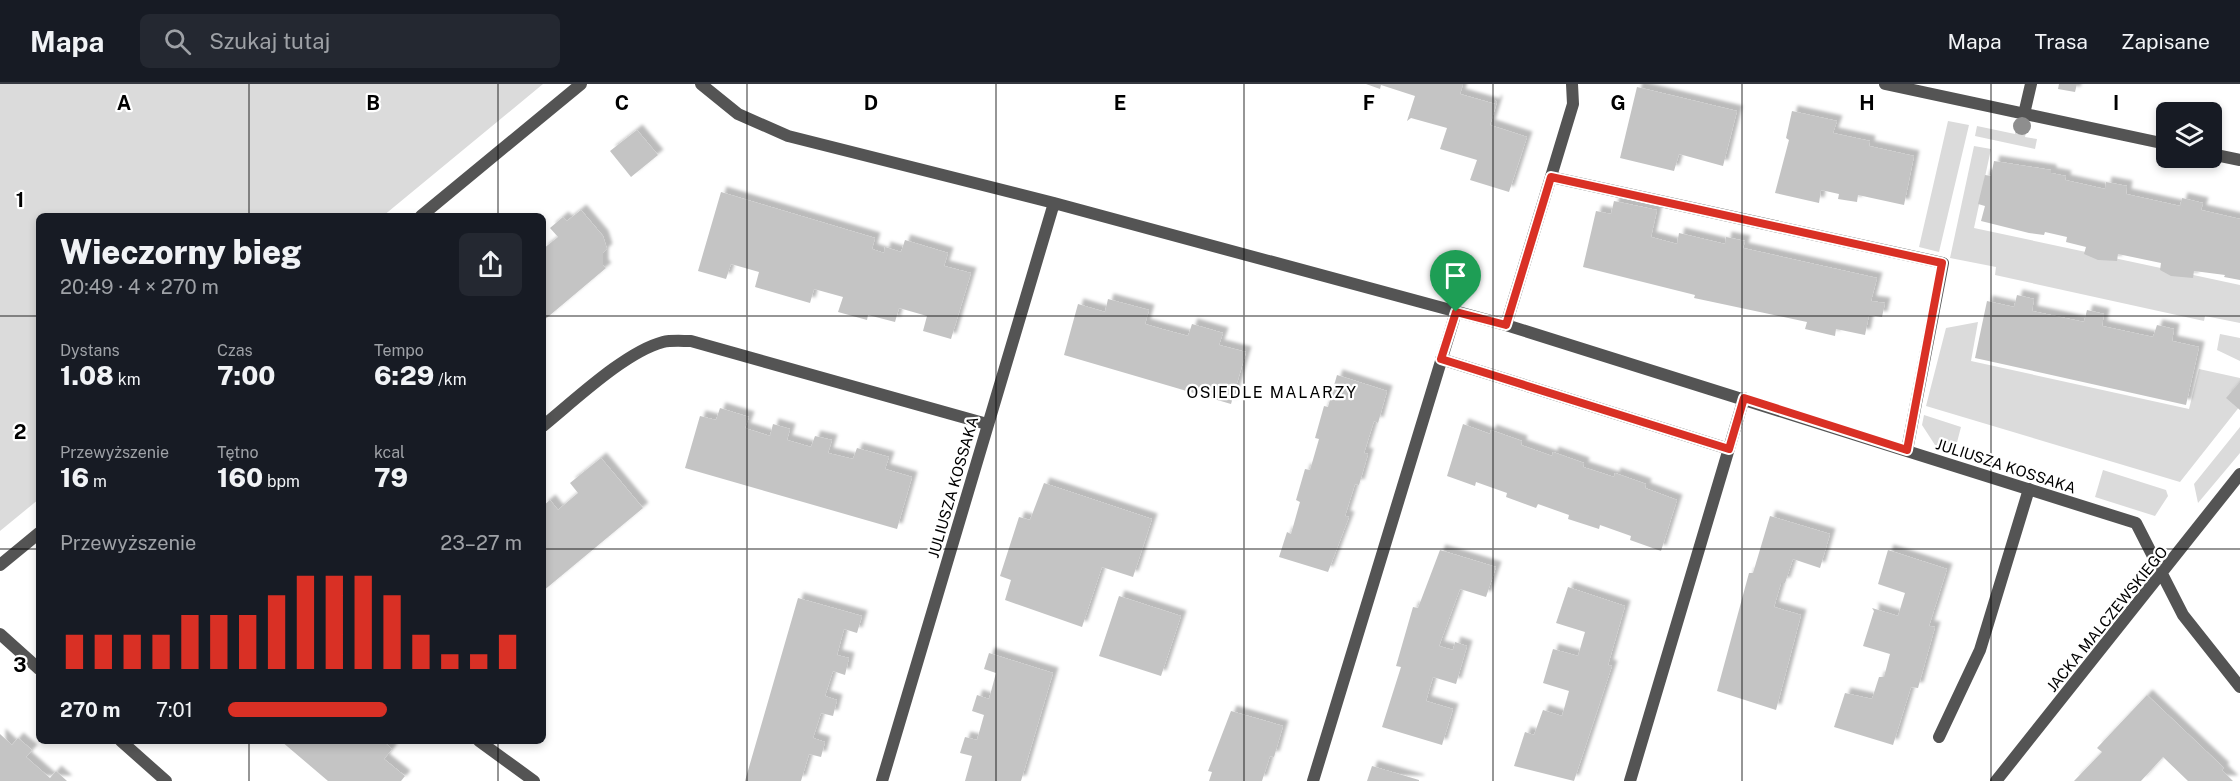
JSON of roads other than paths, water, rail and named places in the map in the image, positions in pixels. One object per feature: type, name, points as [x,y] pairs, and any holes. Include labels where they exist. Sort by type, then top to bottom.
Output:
[{"type":"street","points":[[425,213],[580,84]]},
{"type":"street","name":"JULIUSZA KOSSAKA","points":[[701,84],[738,114],[788,135],[1054,203],[1506,325],[2136,523],[2183,615],[2240,687]]},
{"type":"street","points":[[1506,325],[1573,104],[1572,84]]},
{"type":"street","points":[[1886,84],[2156,142]]},
{"type":"street","points":[[2024,114],[2031,84]]},
{"type":"street","points":[[2222,156],[2240,160]]},
{"type":"street","points":[[1551,177],[1942,263],[1907,450]]},
{"type":"street","name":"JULIUSZA KOSSAKA","points":[[882,781],[1054,203]]},
{"type":"street","points":[[1313,781],[1456,312]]},
{"type":"street","points":[[546,424],[602,378],[641,352],[663,341],[691,341],[987,424]]},
{"type":"street","points":[[1441,359],[1729,449]]},
{"type":"street","points":[[1630,781],[1744,398]]},
{"type":"street","name":"JACKA MALCZEWSKIEGO","points":[[1996,781],[2240,474]]},
{"type":"street","points":[[1939,737],[1980,650],[2029,489]]},
{"type":"street","points":[[0,565],[36,535]]},
{"type":"street","points":[[0,634],[36,666]]},
{"type":"street","points":[[124,744],[166,781]]},
{"type":"street","points":[[483,744],[534,781]]},
{"type":"district","name":"OSIEDLE MALARZY","points":[[1272,392]]}]
